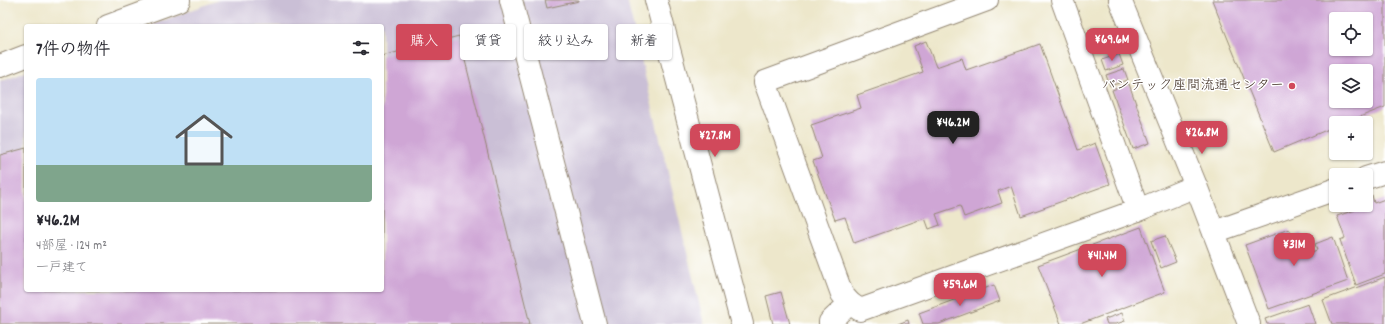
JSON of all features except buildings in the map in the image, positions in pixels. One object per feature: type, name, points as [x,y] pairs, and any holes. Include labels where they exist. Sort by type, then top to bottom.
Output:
[{"type":"street","points":[[113,24],[179,0]]},
{"type":"street","points":[[511,0],[595,324]]},
{"type":"street","points":[[656,0],[742,324]]},
{"type":"street","points":[[987,0],[765,82],[842,294],[850,303],[860,310],[1138,210],[1196,186]]},
{"type":"street","points":[[1062,0],[1138,210]]},
{"type":"street","points":[[1120,0],[1196,186],[1249,324]]},
{"type":"street","points":[[0,66],[24,57]]},
{"type":"street","points":[[1373,176],[1385,172]]},
{"type":"street","points":[[1214,232],[1329,191]]},
{"type":"street","points":[[830,324],[830,322],[850,303]]},
{"type":"shaded area","points":[[219,0],[627,0],[633,24],[616,24],[616,60],[641,60],[704,324],[0,324],[0,81],[24,72],[24,292],[384,292],[384,24],[153,24]]},
{"type":"place","name":"バンテック座間流通センター","points":[[1292,86]]}]
